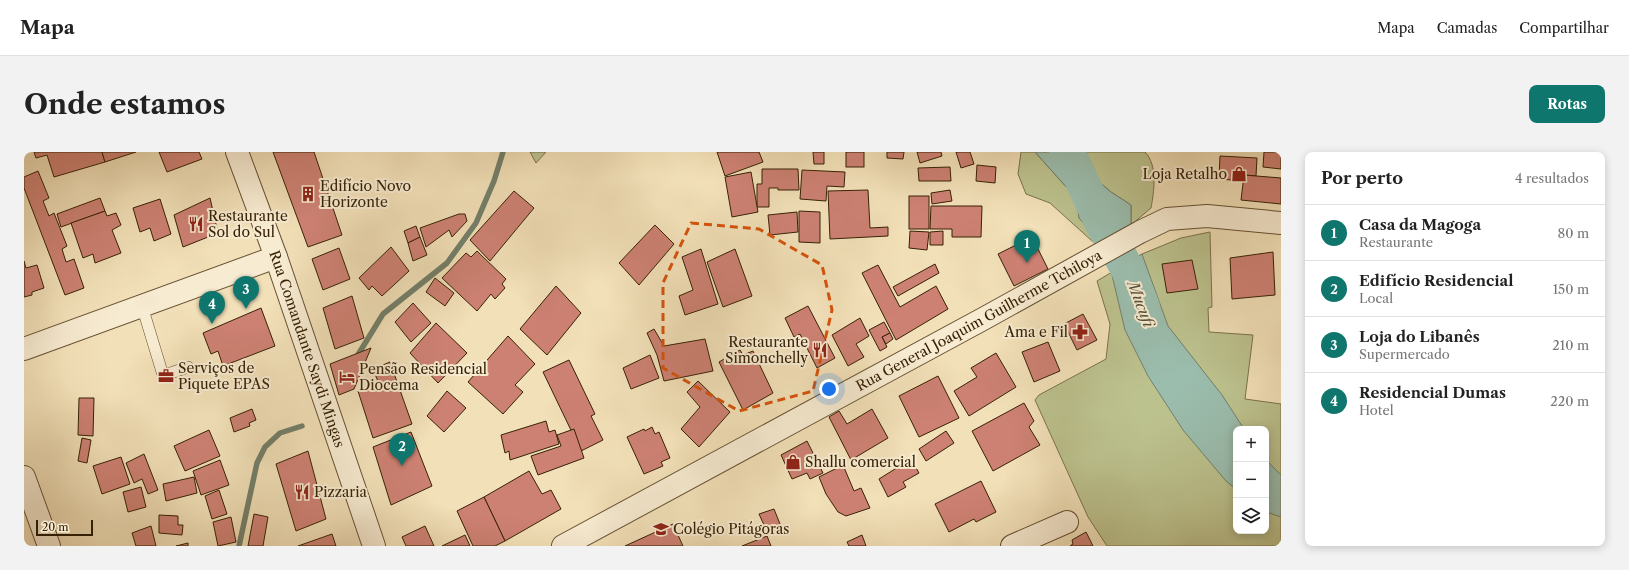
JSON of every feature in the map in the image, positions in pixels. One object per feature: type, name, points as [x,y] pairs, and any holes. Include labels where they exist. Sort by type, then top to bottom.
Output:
[{"type":"street","name":"Rua Comandante Saydi Mingas","points":[[237,152],[276,257],[374,546]]},
{"type":"street","name":"Rua General Joaquim Guilherme Tchiloya","points":[[569,545],[1140,232],[1167,219],[1207,216],[1281,223]]},
{"type":"street","points":[[24,349],[276,257]]},
{"type":"street","points":[[24,477],[49,546]]},
{"type":"street","points":[[1012,546],[1067,522]]},
{"type":"lane","points":[[142,306],[162,372],[165,375],[188,367]]},
{"type":"highlighted area","points":[[691,223],[759,229],[822,265],[832,310],[813,391],[739,411],[663,368],[663,283]]},
{"type":"green space","points":[[530,152],[546,152],[536,163]]},
{"type":"green space","points":[[1021,152],[1035,152],[1077,199],[1079,218],[1100,241],[1092,241],[1050,203],[1026,194],[1018,174]]},
{"type":"green space","points":[[1075,152],[1145,152],[1152,164],[1154,179],[1151,208],[1131,225],[1131,205],[1111,192],[1082,167]]},
{"type":"green space","points":[[1210,232],[1212,307],[1208,308],[1209,332],[1253,335],[1245,399],[1281,404],[1281,546],[1107,546],[1088,517],[1035,400],[1039,395],[1106,359],[1110,324],[1097,281],[1142,254],[1181,238]]},
{"type":"water","points":[[1035,152],[1075,152],[1082,167],[1111,192],[1131,205],[1131,225],[1100,241],[1079,218],[1077,199]]},
{"type":"water","points":[[1142,254],[1168,326],[1222,395],[1242,426],[1233,426],[1233,487],[1226,481],[1183,430],[1148,376],[1125,330],[1111,271]]},
{"type":"water","points":[[1269,463],[1281,475],[1281,517],[1269,513]]},
{"type":"building","points":[[34,152],[102,152],[105,162],[54,177],[47,155],[36,158]]},
{"type":"building","points":[[102,152],[136,152],[105,162]]},
{"type":"building","points":[[159,152],[199,152],[202,159],[167,172]]},
{"type":"building","name":"Edifício Novo Horizonte","points":[[273,152],[314,152],[342,235],[308,247]]},
{"type":"building","points":[[717,152],[759,152],[763,162],[725,176]]},
{"type":"building","points":[[813,152],[824,152],[824,164],[814,164]]},
{"type":"building","points":[[846,152],[864,152],[864,167],[846,167]]},
{"type":"building","points":[[887,152],[904,152],[903,159],[887,158]]},
{"type":"building","points":[[917,152],[941,152],[942,156],[920,163]]},
{"type":"building","points":[[956,152],[970,152],[974,164],[961,168]]},
{"type":"building","points":[[1264,152],[1281,152],[1281,169],[1263,167]]},
{"type":"building","points":[[1220,156],[1257,158],[1256,176],[1244,175],[1243,181],[1219,179]]},
{"type":"building","points":[[977,165],[996,167],[995,183],[976,181]]},
{"type":"building","points":[[950,167],[951,181],[919,181],[918,168]]},
{"type":"building","points":[[762,169],[798,169],[799,190],[778,190],[778,188],[769,188],[769,207],[757,207],[757,184],[762,184]]},
{"type":"building","points":[[802,170],[845,172],[844,187],[827,186],[826,201],[800,199]]},
{"type":"building","points":[[38,171],[49,198],[43,201],[49,216],[54,213],[67,246],[62,249],[66,262],[74,259],[84,288],[65,295],[24,188],[24,177]]},
{"type":"building","points":[[751,172],[758,212],[732,217],[725,177]]},
{"type":"building","points":[[1244,175],[1281,178],[1281,204],[1241,200]]},
{"type":"building","points":[[868,190],[870,228],[888,227],[888,236],[830,239],[828,191]]},
{"type":"building","points":[[950,190],[952,201],[932,204],[931,193]]},
{"type":"building","points":[[514,191],[534,208],[490,261],[470,240]]},
{"type":"building","points":[[909,196],[929,196],[929,229],[909,229]]},
{"type":"building","points":[[100,198],[105,211],[61,227],[57,214]]},
{"type":"building","name":"Restaurante Sol do Sul","points":[[210,198],[218,233],[183,247],[174,215]]},
{"type":"building","points":[[160,199],[171,234],[154,241],[150,228],[140,232],[133,208]]},
{"type":"building","points":[[931,206],[982,206],[981,237],[952,237],[952,229],[930,229]]},
{"type":"building","points":[[105,211],[107,216],[116,213],[121,225],[112,230],[121,253],[95,263],[93,254],[83,258],[71,223]]},
{"type":"building","points":[[799,211],[820,212],[820,243],[799,242]]},
{"type":"building","points":[[797,212],[798,232],[770,235],[768,215]]},
{"type":"building","points":[[459,214],[465,214],[467,221],[452,237],[449,230],[426,247],[420,228]]},
{"type":"building","points":[[655,225],[674,244],[639,285],[619,263]]},
{"type":"building","points":[[416,226],[420,237],[408,243],[404,231]]},
{"type":"building","points":[[910,231],[929,232],[927,250],[909,248]]},
{"type":"building","points":[[943,231],[943,245],[930,245],[930,232]]},
{"type":"building","points":[[420,237],[427,255],[413,261],[408,243]]},
{"type":"building","points":[[1032,237],[1048,269],[1014,286],[998,254]]},
{"type":"building","points":[[391,247],[409,271],[382,296],[372,286],[369,290],[359,278]]},
{"type":"building","points":[[339,248],[350,279],[323,290],[312,259]]},
{"type":"building","points":[[701,249],[718,304],[685,315],[679,296],[693,290],[682,257]]},
{"type":"building","points":[[735,249],[752,296],[723,307],[707,262]]},
{"type":"building","points":[[477,251],[506,279],[502,284],[505,288],[495,299],[491,294],[477,311],[442,278],[466,253],[471,257]]},
{"type":"building","points":[[1273,252],[1275,295],[1232,299],[1230,258]]},
{"type":"building","points":[[1192,260],[1198,289],[1167,293],[1162,264]]},
{"type":"building","points":[[24,261],[26,268],[37,265],[44,288],[32,292],[32,295],[24,297]]},
{"type":"building","points":[[935,264],[939,273],[898,296],[893,287]]},
{"type":"building","points":[[878,265],[900,307],[936,286],[948,309],[896,340],[862,273]]},
{"type":"building","points":[[435,278],[454,293],[445,306],[426,292]]},
{"type":"building","points":[[556,286],[581,313],[547,355],[520,329]]},
{"type":"building","points":[[352,296],[364,338],[335,349],[323,308]]},
{"type":"building","points":[[413,303],[431,323],[411,342],[395,322]]},
{"type":"building","points":[[808,306],[835,358],[817,368],[800,334],[794,337],[785,318]]},
{"type":"building","points":[[261,308],[275,346],[223,366],[218,351],[211,354],[203,333]]},
{"type":"building","name":"Ama e Fil","points":[[1083,314],[1097,340],[1077,350],[1064,324]]},
{"type":"building","points":[[860,318],[869,336],[856,344],[864,357],[848,366],[832,335]]},
{"type":"building","points":[[884,322],[890,333],[882,337],[887,347],[880,351],[869,330]]},
{"type":"building","points":[[436,323],[467,353],[438,383],[410,353]]},
{"type":"building","points":[[654,329],[664,346],[705,339],[713,371],[664,381],[657,355],[647,333]]},
{"type":"building","points":[[890,333],[893,339],[886,344],[882,337]]},
{"type":"building","points":[[508,336],[535,364],[515,385],[523,392],[503,414],[468,382]]},
{"type":"building","points":[[1048,342],[1060,371],[1034,382],[1022,352]]},
{"type":"building","name":"Pensão Residencial Diocema","points":[[371,348],[354,389],[339,395],[330,364]]},
{"type":"building","points":[[740,350],[743,355],[753,351],[773,393],[743,410],[719,362]]},
{"type":"building","points":[[996,353],[1016,387],[969,416],[954,391],[977,377],[971,368]]},
{"type":"building","points":[[650,355],[659,378],[631,389],[623,368]]},
{"type":"building","points":[[569,360],[595,414],[591,416],[603,440],[581,451],[543,372]]},
{"type":"building","points":[[390,362],[412,424],[373,438],[358,391],[379,384],[373,369]]},
{"type":"building","points":[[938,376],[959,418],[919,437],[899,396]]},
{"type":"building","points":[[698,381],[730,412],[699,447],[681,429],[700,407],[687,392]]},
{"type":"building","points":[[447,391],[466,408],[444,432],[427,416]]},
{"type":"building","points":[[79,398],[94,398],[93,436],[78,435]]},
{"type":"building","points":[[1024,403],[1034,421],[1029,427],[1040,445],[993,471],[972,431]]},
{"type":"building","points":[[252,409],[256,420],[249,423],[250,426],[234,432],[230,418]]},
{"type":"building","points":[[872,409],[888,438],[851,460],[829,417],[839,411],[847,424]]},
{"type":"building","points":[[546,421],[549,432],[555,430],[559,444],[510,460],[509,451],[505,453],[501,435]]},
{"type":"building","points":[[652,427],[655,434],[659,432],[670,458],[661,462],[663,466],[644,474],[627,437]]},
{"type":"building","points":[[574,429],[584,458],[538,475],[531,456],[561,446],[557,435]]},
{"type":"building","points":[[209,430],[220,456],[185,471],[174,446]]},
{"type":"building","points":[[946,431],[954,443],[926,461],[919,449]]},
{"type":"building","points":[[411,432],[432,486],[391,505],[373,447]]},
{"type":"building","points":[[82,438],[91,440],[87,463],[78,461]]},
{"type":"building","points":[[807,441],[823,473],[810,479],[807,473],[792,479],[781,455]]},
{"type":"building","name":"Pizzaria","points":[[308,451],[326,519],[296,531],[276,464]]},
{"type":"building","points":[[144,454],[158,490],[148,494],[142,479],[134,483],[126,463]]},
{"type":"building","points":[[121,457],[130,484],[102,494],[93,466]]},
{"type":"building","points":[[911,459],[919,473],[903,482],[906,487],[888,497],[879,479]]},
{"type":"building","points":[[220,460],[229,485],[201,495],[193,471]]},
{"type":"building","points":[[843,465],[854,491],[861,488],[870,508],[846,516],[838,512],[826,494],[819,477]]},
{"type":"building","points":[[529,471],[542,494],[551,490],[561,509],[505,541],[484,497]]},
{"type":"building","points":[[194,477],[197,493],[166,501],[163,484]]},
{"type":"building","points":[[981,481],[996,512],[976,522],[974,519],[949,532],[935,504]]},
{"type":"building","points":[[141,487],[146,507],[128,512],[123,492]]},
{"type":"building","points":[[219,490],[227,514],[212,519],[205,496]]},
{"type":"building","points":[[484,497],[505,541],[495,546],[473,546],[457,511]]},
{"type":"building","points":[[774,509],[782,529],[768,534],[759,514]]},
{"type":"building","points":[[254,514],[268,517],[263,546],[248,546]]},
{"type":"building","points":[[159,515],[178,516],[178,525],[183,525],[182,535],[159,533]]},
{"type":"building","points":[[231,517],[236,542],[218,546],[213,522]]},
{"type":"building","points":[[673,524],[683,546],[625,546]]},
{"type":"building","points":[[151,526],[156,546],[136,546],[132,533]]},
{"type":"building","points":[[425,526],[434,546],[406,546],[402,537]]},
{"type":"building","points":[[1086,532],[1093,546],[1070,546],[1073,544],[1072,540]]},
{"type":"building","points":[[332,534],[336,546],[298,546]]},
{"type":"building","points":[[465,535],[470,546],[442,546]]},
{"type":"building","points":[[862,535],[866,546],[849,546],[847,542]]},
{"type":"building","points":[[767,536],[771,546],[742,546]]},
{"type":"building","points":[[188,543],[188,546],[176,546]]},
{"type":"waterway","points":[[356,358],[383,314],[447,263],[476,223],[494,181],[503,152]]},
{"type":"waterway","name":"Mucufi","points":[[1066,152],[1074,164],[1102,224],[1128,270],[1143,307]]},
{"type":"waterway","points":[[239,546],[257,463],[265,447],[280,433],[302,426]]},
{"type":"place","name":"Loja Retalho","points":[[1239,174]]},
{"type":"place","name":"Edifício Novo Horizonte","points":[[308,194]]},
{"type":"place","name":"Restaurante Sol do Sul","points":[[196,224]]},
{"type":"place","name":"Casa da Magoga","points":[[1027,263]]},
{"type":"place","name":"Loja do Libanês","points":[[246,309]]},
{"type":"place","name":"Residencial Dumas","points":[[212,324]]},
{"type":"place","name":"Ama e Fil","points":[[1080,332]]},
{"type":"place","name":"Restaurante Simonchelly","points":[[820,350]]},
{"type":"place","name":"Serviços de Piquete EPAS","points":[[166,376]]},
{"type":"place","name":"Pensão Residencial Diocema","points":[[347,377]]},
{"type":"place","name":"Shallu comercial","points":[[793,462]]},
{"type":"place","name":"Edifício Residencial","points":[[402,466]]},
{"type":"place","name":"Pizzaria","points":[[302,492]]},
{"type":"place","name":"Colégio Pitágoras","points":[[661,529]]}]
